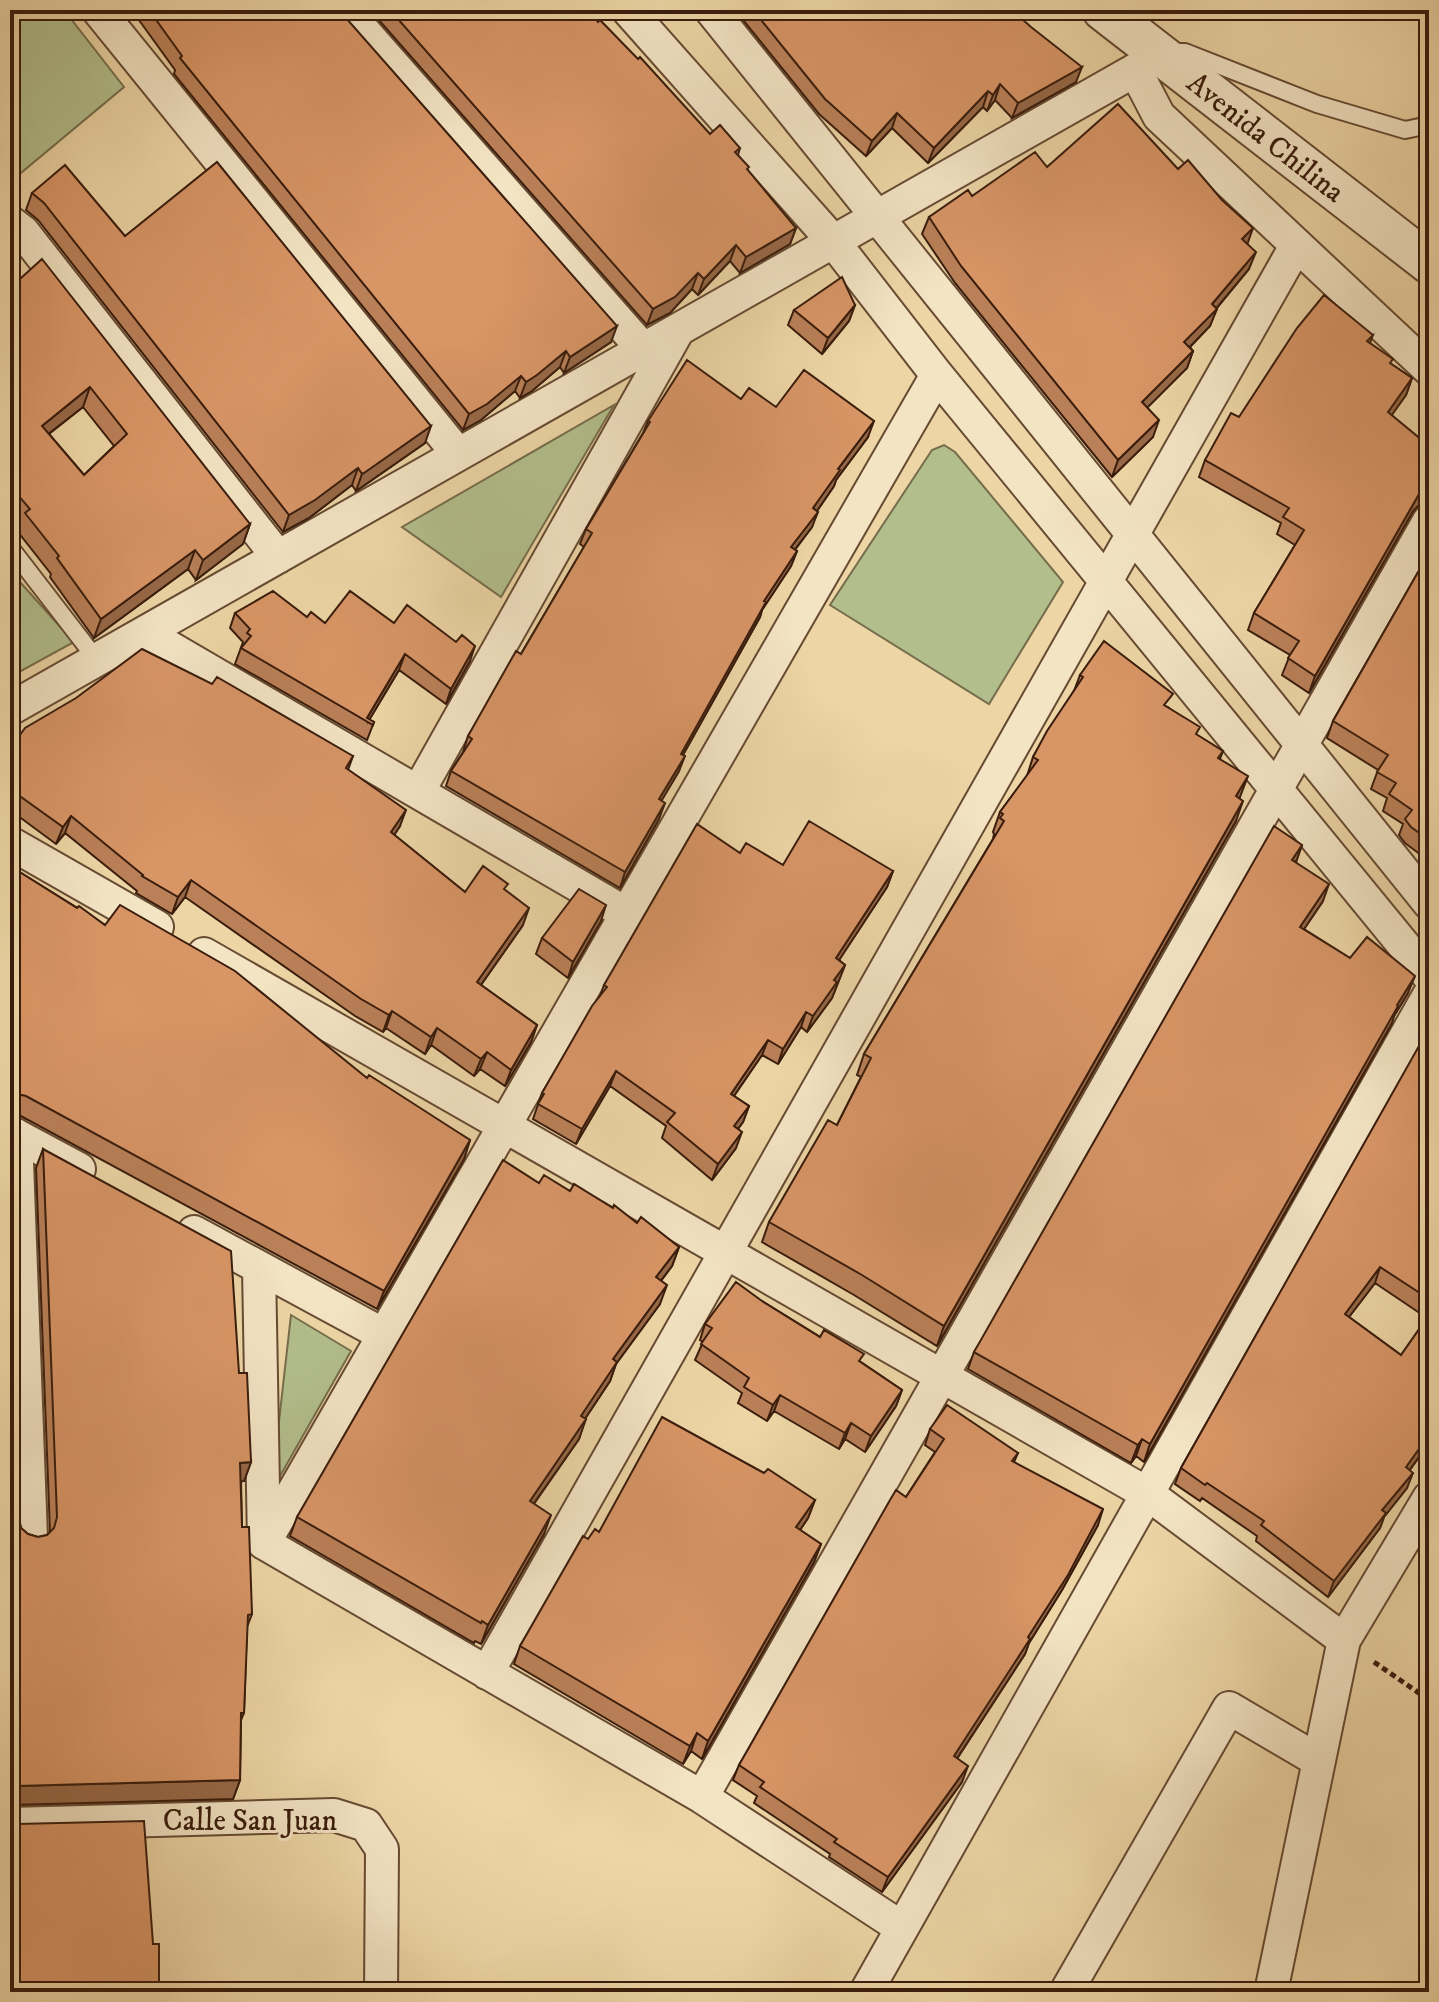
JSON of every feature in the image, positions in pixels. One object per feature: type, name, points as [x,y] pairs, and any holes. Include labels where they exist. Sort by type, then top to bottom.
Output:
[{"type":"street","points":[[98,10],[458,454]]},
{"type":"street","points":[[345,10],[643,349]]},
{"type":"street","points":[[628,10],[833,241],[937,375],[1429,976]]},
{"type":"street","points":[[711,10],[1429,903]]},
{"type":"street","name":"Avenida Chilina","points":[[1103,10],[1148,63],[1429,263]]},
{"type":"street","points":[[10,709],[1148,63],[1159,116],[1429,369]]},
{"type":"street","points":[[10,222],[23,232],[278,557]]},
{"type":"street","points":[[487,1673],[1296,246]]},
{"type":"street","points":[[418,792],[679,329]]},
{"type":"street","points":[[264,1543],[937,375]]},
{"type":"street","points":[[702,1797],[1429,521]]},
{"type":"street","points":[[145,633],[627,914]]},
{"type":"street","points":[[10,843],[1148,1494],[1344,1640]]},
{"type":"street","points":[[866,1992],[1429,995]]},
{"type":"street","points":[[13,1134],[111,1187]]},
{"type":"street","points":[[13,1134],[31,1537]]},
{"type":"street","points":[[165,1216],[384,1335]]},
{"type":"street","points":[[259,1268],[264,1543]]},
{"type":"street","points":[[1271,1992],[1344,1640],[1429,1498]]},
{"type":"street","points":[[264,1543],[702,1797],[902,1928]]},
{"type":"street","points":[[1066,1992],[1229,1708],[1319,1761]]},
{"type":"street","name":"Calle San Juan","points":[[10,1824],[334,1815],[366,1825],[382,1849],[381,1992]]},
{"type":"lane","points":[[1148,63],[1174,51],[1185,52],[1317,104],[1405,130],[1429,125]]},
{"type":"lane","points":[[10,547],[97,660]]},
{"type":"path","points":[[1344,1640],[1429,1700]]},
{"type":"green space","points":[[10,10],[64,10],[124,87],[10,182]]},
{"type":"green space","points":[[614,405],[501,597],[402,527]]},
{"type":"green space","points":[[944,445],[955,452],[1063,582],[989,704],[830,605],[932,450]]},
{"type":"green space","points":[[10,571],[74,642],[10,677]]},
{"type":"green space","points":[[291,1315],[351,1351],[271,1492]]},
{"type":"building","points":[[149,10],[339,10],[617,326],[570,357],[566,351],[526,382],[521,376],[487,404],[469,414],[180,58],[182,56]]},
{"type":"building","points":[[390,10],[589,10],[638,59],[640,57],[710,134],[720,125],[740,148],[735,152],[749,167],[747,169],[796,228],[746,257],[736,245],[704,279],[698,273],[675,297],[653,309]]},
{"type":"building","points":[[753,10],[1012,10],[1082,67],[1018,103],[1000,84],[993,95],[988,91],[934,148],[897,113],[872,141],[825,99]]},
{"type":"building","points":[[1118,104],[1178,169],[1188,160],[1222,200],[1253,228],[1242,239],[1256,252],[1212,304],[1217,309],[1184,342],[1193,351],[1142,402],[1159,420],[1118,460],[961,266],[929,217],[968,190],[972,196],[1035,152],[1047,167]]},
{"type":"building","points":[[217,162],[431,426],[364,473],[358,468],[289,515],[44,203],[32,193],[65,165],[125,236]]},
{"type":"building","points":[[42,259],[250,524],[203,560],[195,550],[101,619],[57,558],[59,556],[25,513],[30,509],[10,486],[10,288]],"holes":[[[90,387],[127,434],[84,475],[42,426]]]},
{"type":"building","points":[[842,277],[855,305],[828,338],[794,310]]},
{"type":"building","points":[[1324,295],[1373,335],[1367,341],[1393,359],[1390,363],[1412,378],[1388,412],[1429,446],[1429,487],[1419,494],[1315,676],[1288,658],[1299,641],[1254,613],[1304,530],[1283,517],[1289,508],[1205,460],[1231,413],[1239,417],[1297,328]]},
{"type":"building","points":[[687,360],[741,399],[749,388],[776,407],[804,370],[874,421],[838,469],[813,508],[818,512],[791,547],[797,551],[764,601],[681,754],[685,756],[659,799],[665,803],[625,872],[451,771],[472,739],[468,736],[516,651],[521,654],[592,533],[586,529]]},
{"type":"building","points":[[1429,553],[1429,840],[1405,819],[1412,810],[1389,794],[1396,783],[1377,772],[1388,755],[1333,721]]},
{"type":"building","points":[[273,591],[307,617],[311,612],[325,623],[350,591],[394,623],[407,605],[456,642],[462,635],[475,646],[451,689],[405,654],[367,718],[374,722],[373,725],[241,648],[251,636],[247,633],[250,629],[235,613]]},
{"type":"building","points":[[1104,641],[1173,694],[1164,705],[1200,727],[1196,734],[1223,751],[1218,758],[1248,776],[1236,796],[1243,801],[944,1326],[769,1222],[828,1120],[837,1125],[871,1058],[864,1054],[1004,821],[1000,818],[1003,814],[1000,812],[1038,760],[1033,757],[1047,731]]},
{"type":"building","points":[[142,649],[212,684],[217,677],[353,756],[346,768],[406,810],[391,832],[465,892],[483,866],[508,884],[504,889],[529,908],[477,982],[537,1025],[511,1070],[487,1052],[481,1059],[437,1028],[431,1037],[392,1011],[389,1015],[361,999],[191,880],[178,897],[142,876],[71,816],[63,827],[10,789],[10,749],[25,728],[76,698]]},
{"type":"building","points":[[809,821],[893,871],[836,958],[845,965],[813,1016],[806,1012],[783,1049],[768,1040],[731,1094],[749,1106],[734,1126],[742,1132],[718,1164],[667,1122],[675,1113],[616,1071],[582,1129],[538,1104],[697,824],[740,853],[746,843],[783,865]]},
{"type":"building","points":[[1274,826],[1302,845],[1292,860],[1329,884],[1300,927],[1350,958],[1367,937],[1415,976],[1150,1444],[1142,1439],[1138,1445],[974,1352]]},
{"type":"building","points":[[10,866],[77,908],[79,906],[105,925],[120,905],[235,971],[367,1078],[369,1075],[470,1140],[384,1291],[26,1096],[10,1096]]},
{"type":"building","points":[[579,889],[606,905],[573,962],[542,938]]},
{"type":"building","points":[[1428,1030],[1429,1299],[1380,1267],[1345,1314],[1401,1355],[1429,1315],[1429,1435],[1406,1467],[1413,1473],[1382,1510],[1386,1513],[1334,1581],[1261,1525],[1264,1521],[1181,1468]]},
{"type":"building","points":[[43,1149],[231,1251],[239,1373],[247,1373],[251,1462],[240,1463],[242,1527],[249,1527],[252,1614],[248,1615],[240,1780],[10,1788],[10,1281],[19,1519],[21,1528],[38,1537],[47,1535],[54,1528],[57,1517]]},
{"type":"building","points":[[503,1160],[539,1183],[544,1175],[570,1191],[574,1184],[613,1208],[614,1205],[637,1223],[641,1217],[679,1247],[656,1277],[667,1285],[613,1359],[617,1362],[581,1416],[586,1419],[530,1501],[551,1515],[488,1625],[297,1517]]},
{"type":"building","points":[[736,1282],[820,1337],[824,1330],[864,1354],[859,1361],[902,1390],[871,1436],[851,1423],[845,1433],[780,1395],[773,1405],[744,1387],[749,1378],[701,1344],[712,1328],[705,1324]]},
{"type":"building","points":[[947,1405],[1018,1453],[1012,1461],[1103,1509],[1068,1575],[1028,1637],[1030,1639],[954,1756],[968,1766],[888,1877],[834,1842],[837,1839],[760,1787],[764,1782],[739,1765],[896,1490],[906,1497],[944,1439],[930,1429]]},
{"type":"building","points":[[662,1417],[764,1473],[768,1469],[815,1500],[796,1527],[821,1544],[708,1741],[697,1733],[690,1746],[520,1646],[583,1536],[588,1539],[595,1529],[599,1532]]},
{"type":"building","points":[[144,1821],[153,1944],[159,1944],[159,1992],[10,1992],[10,1822]]}]
